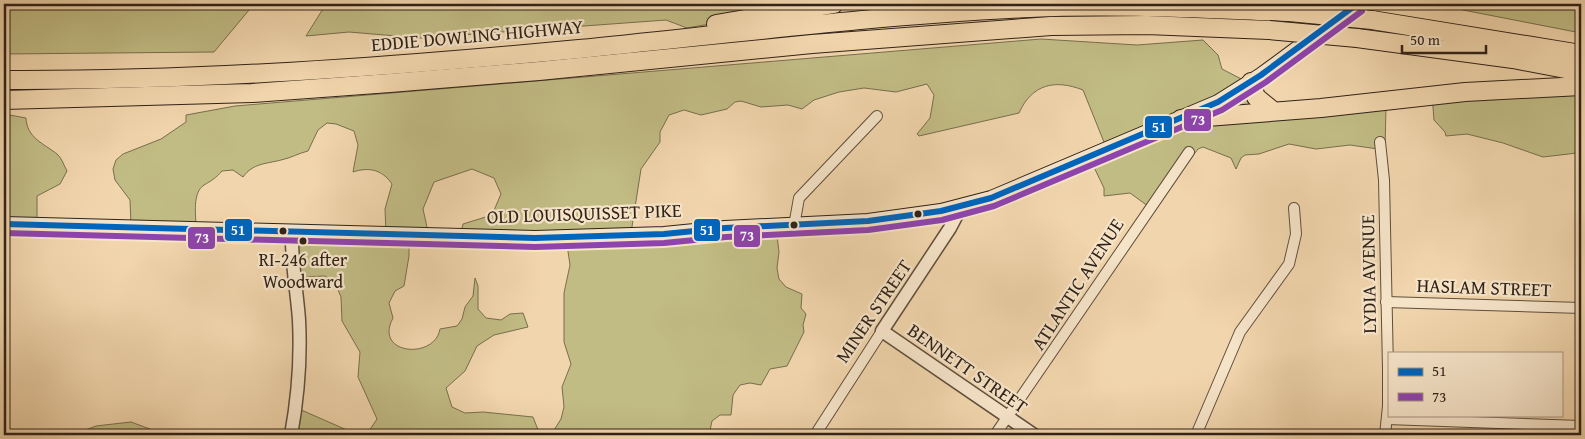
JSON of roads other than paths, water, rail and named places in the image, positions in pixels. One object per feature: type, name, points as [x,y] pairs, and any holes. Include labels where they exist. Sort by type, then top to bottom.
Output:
[{"type":"highway","points":[[575,49],[662,31],[834,4]]},
{"type":"highway","name":"EDDIE DOWLING HIGHWAY","points":[[4,80],[230,74],[365,66],[575,49],[956,12],[1117,6],[1289,12],[1372,20],[1528,43],[1581,54]]},
{"type":"highway","points":[[4,100],[252,93],[539,71],[822,43],[1052,26],[1147,24],[1269,30],[1357,38],[1513,59],[1581,72]]},
{"type":"highway","points":[[1251,82],[1256,97],[1273,111]]},
{"type":"highway","points":[[1181,118],[1464,92],[1581,86]]},
{"type":"main road","name":"OLD LOUISQUISSET PIKE","points":[[4,224],[535,238],[664,234],[726,228],[868,221],[961,207],[991,198],[1218,102],[1251,82],[1357,4]]},
{"type":"street","points":[[794,226],[799,198],[877,116]]},
{"type":"street","name":"LYDIA AVENUE","points":[[1380,142],[1384,180],[1387,419],[1385,435]]},
{"type":"street","name":"ATLANTIC AVENUE","points":[[995,435],[1189,152]]},
{"type":"street","name":"MINER STREET","points":[[815,435],[950,228],[961,207]]},
{"type":"street","points":[[1196,435],[1240,332],[1289,264],[1296,234],[1294,208]]},
{"type":"street","points":[[292,232],[291,249],[299,322],[299,381],[292,435]]},
{"type":"street","name":"HASLAM STREET","points":[[1386,302],[1581,308]]},
{"type":"street","name":"BENNETT STREET","points":[[882,331],[1034,435]]},
{"type":"street","points":[[1387,419],[1581,426]]},
{"type":"place","name":"RI-246 after Woodward","points":[[303,241]]}]
